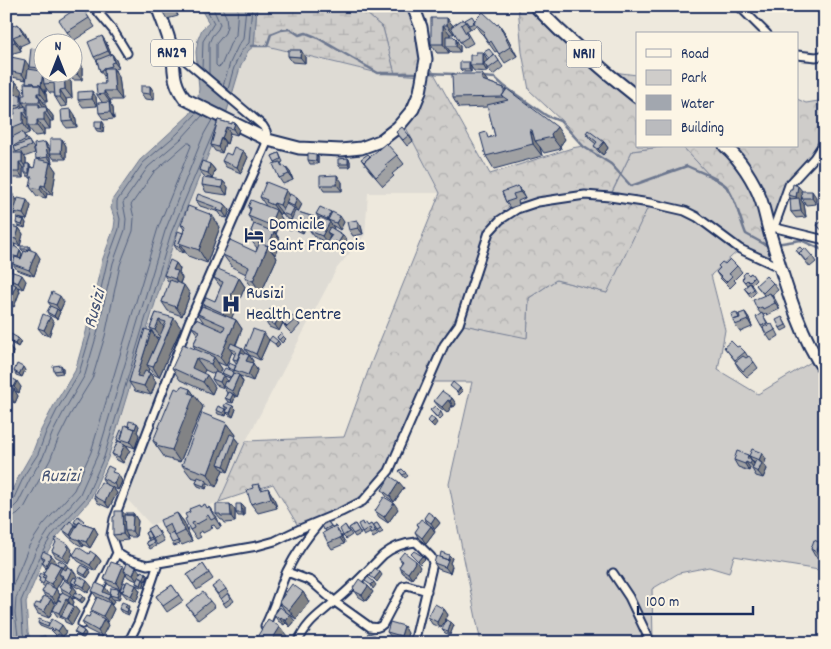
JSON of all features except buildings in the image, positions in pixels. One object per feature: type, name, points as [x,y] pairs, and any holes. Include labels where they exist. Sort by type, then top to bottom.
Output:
[{"type":"main road","name":"RN29","points":[[157,6],[172,49],[177,86],[185,99],[268,140]]},
{"type":"main road","points":[[268,140],[299,148],[321,150],[361,148],[380,141],[398,127],[413,109],[424,76],[426,59],[422,27],[413,6]]},
{"type":"main road","name":"NR11","points":[[535,6],[558,31],[636,96]]},
{"type":"main road","points":[[727,148],[744,169],[761,200],[804,334],[825,371]]},
{"type":"street","points":[[93,6],[113,30],[127,53]]},
{"type":"street","points":[[739,6],[765,32]]},
{"type":"street","points":[[172,49],[255,118],[266,131],[268,140],[189,322],[114,519],[111,534],[117,553],[127,559],[147,565],[158,564],[275,541],[362,501],[389,471],[444,345],[459,324],[490,232],[500,220],[517,209],[538,202],[585,196],[610,197],[650,203],[685,211],[697,217],[740,249],[782,268]]},
{"type":"street","points":[[798,55],[816,57],[825,55]]},
{"type":"street","points":[[825,141],[814,158],[789,185],[771,230],[825,240]]},
{"type":"street","points":[[259,635],[273,611],[286,572],[302,542],[322,520]]},
{"type":"street","points":[[297,643],[304,630],[318,614],[334,602],[383,555],[392,548],[416,542],[431,557],[433,563],[414,643]]},
{"type":"street","points":[[82,624],[117,553]]},
{"type":"street","points":[[128,643],[138,623],[158,564]]},
{"type":"street","points":[[286,572],[311,581],[334,602],[370,627],[380,628],[384,624],[403,586],[408,585],[427,591]]},
{"type":"street","points":[[613,573],[629,597],[651,643]]},
{"type":"shaded area","points":[[254,46],[267,46],[378,73],[424,76],[403,122],[440,193],[368,193],[365,235],[337,268],[246,441],[219,502],[151,525],[124,496],[134,469],[109,458],[176,234],[215,138],[240,68],[248,50]]},
{"type":"green space","points":[[257,6],[358,6],[383,28],[395,74],[378,73],[267,46],[254,46]]},
{"type":"green space","points":[[358,6],[413,6],[426,59],[490,174],[583,146],[567,126],[529,90],[522,52],[518,6],[535,6],[605,71],[636,75],[636,148],[653,148],[632,151],[610,196],[650,203],[607,293],[556,280],[529,298],[527,338],[459,324],[444,345],[389,471],[363,501],[300,529],[273,484],[219,502],[246,441],[344,437],[371,363],[440,193],[403,122],[424,76],[395,74],[383,28]]},
{"type":"green space","points":[[798,99],[806,103],[825,100],[825,141],[793,180],[771,237],[766,245],[746,234],[733,199],[725,186],[712,178],[684,148],[798,148]]},
{"type":"green space","points":[[653,148],[684,148],[712,178],[725,186],[733,199],[746,234],[771,237],[782,268],[740,249],[711,275],[725,330],[718,370],[758,394],[816,359],[825,371],[825,571],[734,556],[729,573],[709,567],[679,573],[652,589],[653,643],[481,643],[449,484],[472,382],[428,382],[459,324],[527,337],[529,298],[556,280],[607,293],[610,197],[632,151]]},
{"type":"water","name":"Ruzizi","points":[[199,6],[257,6],[254,46],[248,51],[240,68],[224,121],[215,138],[176,234],[108,458],[90,500],[57,537],[45,556],[26,602],[28,632],[31,643],[6,643],[6,502],[33,451],[54,405],[75,371],[102,261],[114,228],[115,220],[111,208],[112,200],[140,160],[190,114],[197,102],[199,89],[196,52],[202,29],[209,23]]},
{"type":"waterway","points":[[251,46],[267,46],[271,34],[290,29],[299,35],[306,33],[316,37],[378,73],[419,73]]},
{"type":"waterway","points":[[427,73],[454,74]]},
{"type":"waterway","points":[[482,77],[495,78],[547,116],[560,121],[584,147],[611,164],[631,186],[687,166],[718,180],[729,191],[738,209],[746,234],[766,245],[771,245]]},
{"type":"waterway","points":[[776,244],[801,240],[825,251]]},
{"type":"place","name":"Domicile Saint François","points":[[254,235]]},
{"type":"place","name":"Rusizi Health Centre","points":[[231,304]]},
{"type":"water label","name":"Rusizi","points":[[96,309]]}]
